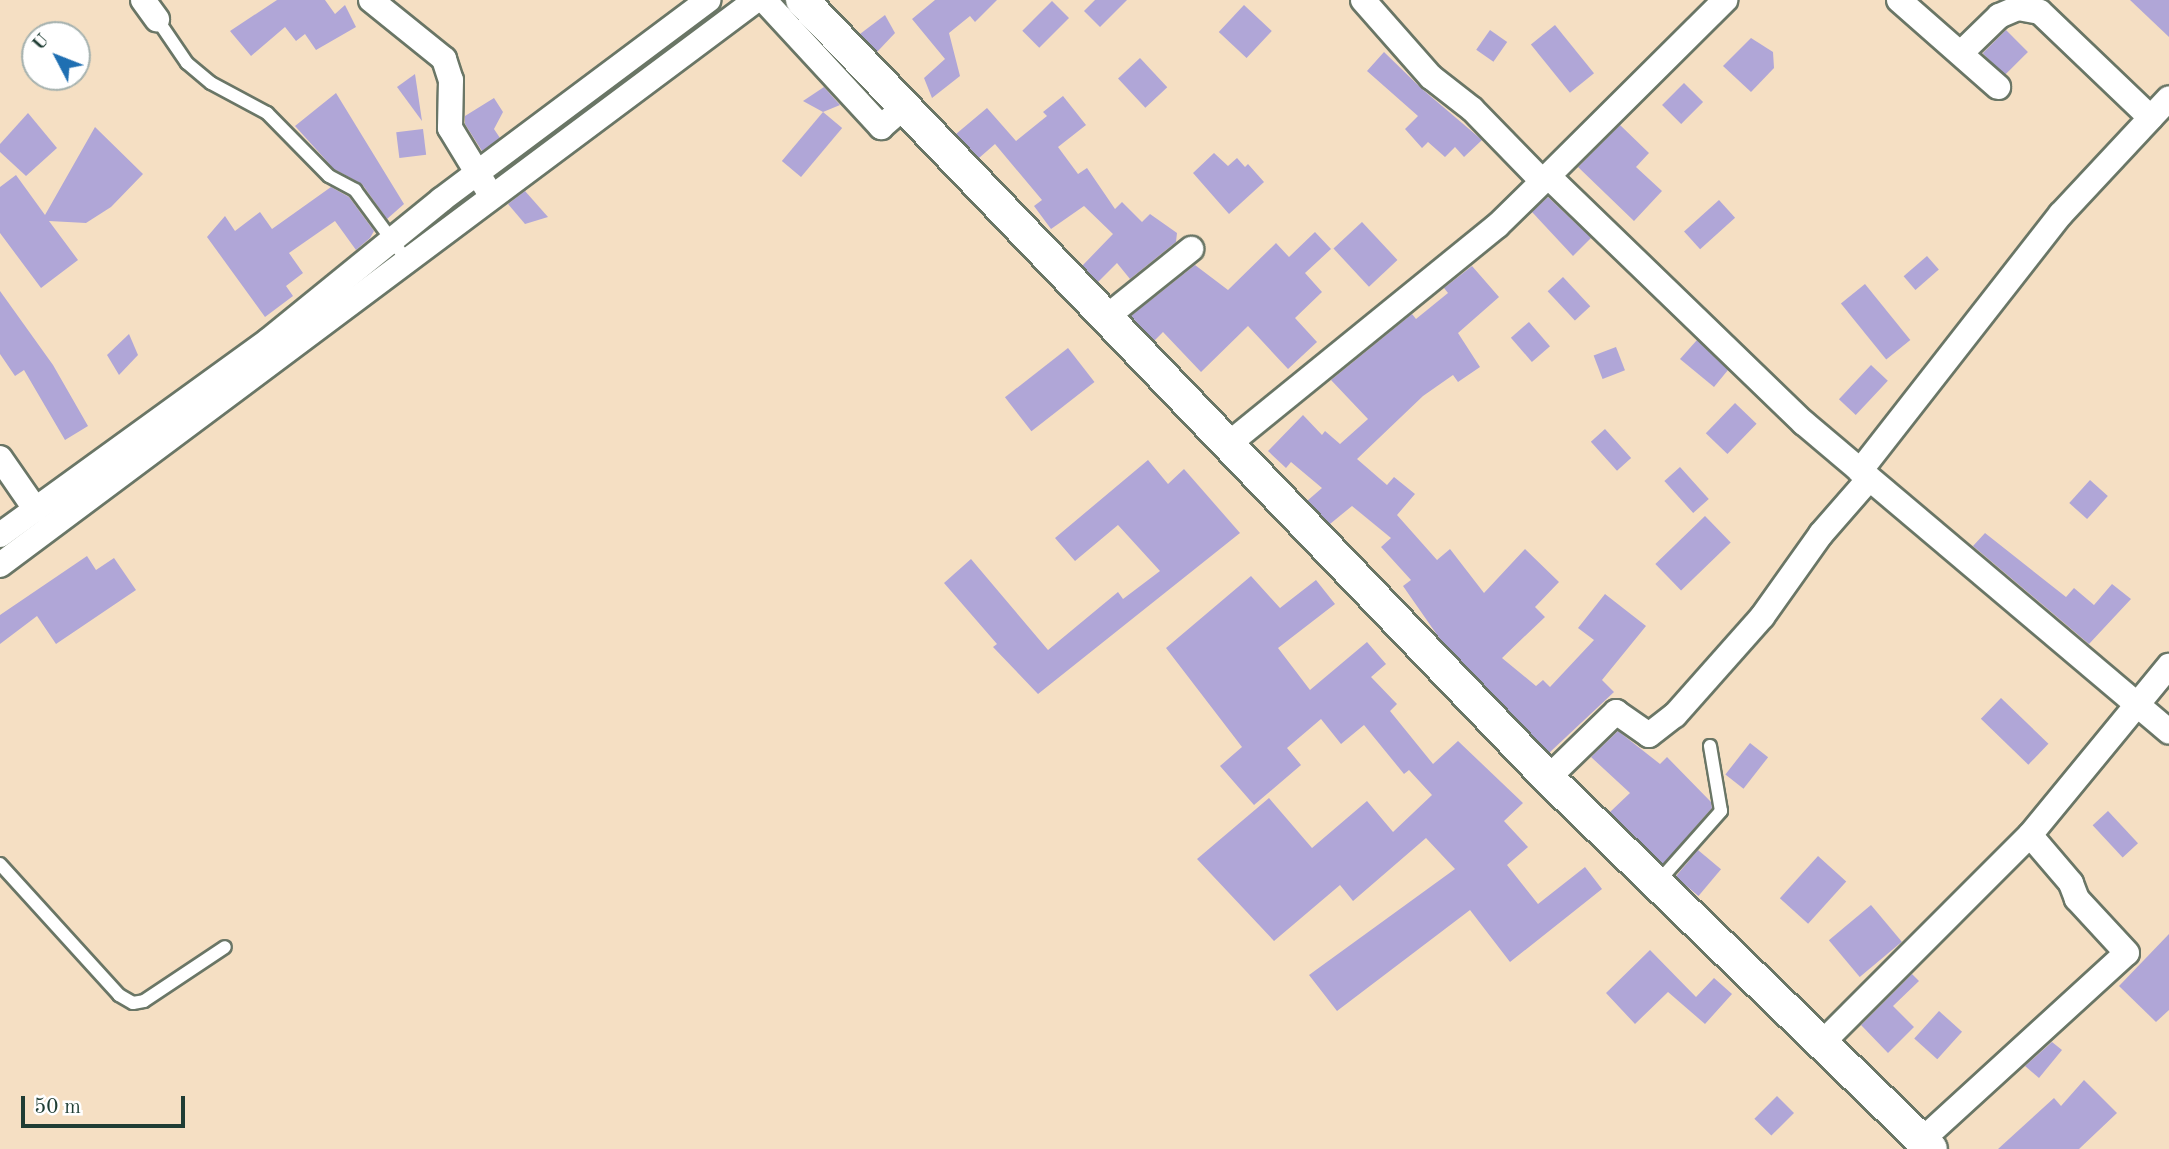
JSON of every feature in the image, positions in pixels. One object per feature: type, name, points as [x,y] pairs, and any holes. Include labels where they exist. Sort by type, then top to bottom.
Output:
[{"type":"street","points":[[371,0],[444,59],[451,80],[450,128],[484,185]]},
{"type":"street","points":[[0,565],[484,185],[708,0]]},
{"type":"street","points":[[484,185],[756,0]]},
{"type":"street","points":[[764,0],[881,127],[895,114]]},
{"type":"street","points":[[802,0],[895,114],[1104,319],[1548,778],[1823,1042],[1926,1145],[2127,953],[2077,899],[2071,883],[2030,835]]},
{"type":"street","points":[[1363,0],[1431,77],[1472,109],[1865,475],[2138,702],[2169,731]]},
{"type":"street","points":[[1226,446],[1497,226],[1725,0]]},
{"type":"street","points":[[1899,0],[1998,87]]},
{"type":"street","points":[[1961,53],[1999,16],[2018,8],[2040,12],[2151,118]]},
{"type":"street","points":[[1548,778],[1616,712],[1649,735],[1675,715],[1762,617],[1821,534],[2062,214],[2169,98]]},
{"type":"street","points":[[1104,319],[1191,249]]},
{"type":"street","points":[[0,535],[269,340],[399,252]]},
{"type":"street","points":[[0,457],[36,510]]},
{"type":"street","points":[[1823,1042],[2030,835],[2169,666]]},
{"type":"lane","points":[[150,9],[187,63],[211,83],[267,113],[329,176],[355,190],[399,252]]},
{"type":"lane","points":[[1658,882],[1720,811],[1710,746]]},
{"type":"lane","points":[[0,864],[118,995],[133,1003],[144,1002],[225,947]]},
{"type":"building","points":[[277,0],[325,0],[335,14],[345,5],[356,27],[316,50],[305,34],[296,41],[285,27],[251,56],[230,31]]},
{"type":"building","points":[[935,0],[997,0],[975,22],[970,16],[949,33],[960,76],[932,98],[924,78],[945,59],[912,19]]},
{"type":"building","points":[[1095,0],[1127,0],[1100,27],[1084,11]]},
{"type":"building","points":[[2130,0],[2169,0],[2169,37]]},
{"type":"building","points":[[1052,1],[1069,18],[1039,48],[1022,31]]},
{"type":"building","points":[[1244,5],[1272,31],[1247,58],[1219,32]]},
{"type":"building","points":[[885,15],[895,33],[877,52],[860,34]]},
{"type":"building","points":[[1555,25],[1594,73],[1570,93],[1531,45]]},
{"type":"building","points":[[1490,30],[1507,42],[1493,62],[1476,50]]},
{"type":"building","points":[[2006,30],[2028,52],[2005,75],[1983,53]]},
{"type":"building","points":[[1751,38],[1773,52],[1774,68],[1751,92],[1723,66]]},
{"type":"building","points":[[1384,52],[1422,89],[1482,140],[1464,157],[1455,147],[1445,157],[1428,142],[1422,148],[1405,129],[1418,116],[1367,71]]},
{"type":"building","points":[[1140,58],[1167,87],[1145,108],[1118,78]]},
{"type":"building","points":[[415,74],[422,121],[397,87]]},
{"type":"building","points":[[1684,83],[1703,102],[1681,124],[1662,105]]},
{"type":"building","points":[[824,87],[840,105],[823,112],[803,101]]},
{"type":"building","points":[[336,93],[404,204],[387,219],[362,184],[334,169],[295,126]]},
{"type":"building","points":[[1063,96],[1086,125],[1058,147],[1078,174],[1087,168],[1115,209],[1122,202],[1142,222],[1150,214],[1177,233],[1176,242],[1130,279],[1117,263],[1098,282],[1082,266],[1113,234],[1084,206],[1051,229],[1034,206],[1042,200],[995,144],[979,158],[956,134],[987,108],[1016,141],[1047,116],[1043,112]]},
{"type":"building","points":[[494,98],[503,112],[494,129],[500,138],[482,151],[465,124],[465,116]]},
{"type":"building","points":[[823,112],[842,128],[801,177],[782,161]]},
{"type":"building","points":[[28,113],[57,148],[26,176],[0,152],[0,144]]},
{"type":"building","points":[[1620,125],[1649,153],[1636,167],[1662,191],[1634,221],[1578,167]]},
{"type":"building","points":[[95,127],[143,174],[111,207],[86,223],[49,221],[78,260],[41,288],[0,233],[0,187],[16,175],[45,215]]},
{"type":"building","points":[[423,129],[426,155],[399,158],[396,132]]},
{"type":"building","points":[[1214,153],[1228,166],[1237,158],[1245,167],[1248,164],[1264,182],[1229,214],[1193,173]]},
{"type":"building","points":[[331,187],[349,197],[374,231],[356,250],[335,221],[289,253],[303,273],[286,286],[293,296],[265,317],[207,237],[225,216],[235,231],[260,212],[272,229]]},
{"type":"building","points":[[525,191],[548,217],[525,224],[508,204]]},
{"type":"building","points":[[1548,197],[1591,238],[1573,256],[1532,212]]},
{"type":"building","points":[[1719,200],[1735,218],[1700,249],[1684,231]]},
{"type":"building","points":[[1362,222],[1397,260],[1369,287],[1333,249]]},
{"type":"building","points":[[1315,232],[1331,249],[1305,273],[1322,292],[1295,318],[1317,342],[1288,369],[1248,326],[1201,372],[1163,332],[1154,341],[1131,316],[1195,265],[1228,290],[1276,243],[1289,257]]},
{"type":"building","points":[[1927,256],[1939,270],[1915,290],[1904,276]]},
{"type":"building","points":[[1472,266],[1499,297],[1458,333],[1480,367],[1458,382],[1453,375],[1423,396],[1357,459],[1387,485],[1394,477],[1415,494],[1397,515],[1437,560],[1450,549],[1484,593],[1525,549],[1559,582],[1535,607],[1545,617],[1502,658],[1536,686],[1543,680],[1550,687],[1594,640],[1578,628],[1605,594],[1646,626],[1602,680],[1614,692],[1549,753],[1440,639],[1403,586],[1411,580],[1381,547],[1391,538],[1352,506],[1330,524],[1307,501],[1322,488],[1291,462],[1286,468],[1268,451],[1303,415],[1322,435],[1325,431],[1340,444],[1368,419],[1331,380],[1412,314],[1416,319],[1448,293],[1444,288]]},
{"type":"building","points":[[1563,277],[1590,306],[1575,321],[1548,291]]},
{"type":"building","points":[[1865,284],[1910,340],[1886,359],[1841,304]]},
{"type":"building","points":[[0,291],[53,365],[88,426],[65,440],[24,370],[15,376],[0,354]]},
{"type":"building","points":[[1529,322],[1550,346],[1532,362],[1511,338]]},
{"type":"building","points":[[129,334],[138,355],[119,375],[107,355]]},
{"type":"building","points":[[1697,340],[1728,370],[1714,387],[1680,359]]},
{"type":"building","points":[[1616,347],[1625,370],[1603,379],[1594,356]]},
{"type":"building","points":[[1068,348],[1094,382],[1031,431],[1005,397]]},
{"type":"building","points":[[1871,365],[1888,381],[1856,415],[1839,399]]},
{"type":"building","points":[[1735,403],[1757,424],[1727,454],[1706,433]]},
{"type":"building","points":[[1605,429],[1631,458],[1617,471],[1591,442]]},
{"type":"building","points":[[1148,460],[1168,484],[1184,469],[1240,533],[1038,694],[993,647],[997,644],[944,583],[971,559],[1048,650],[1118,592],[1123,599],[1160,571],[1118,525],[1075,561],[1055,538]]},
{"type":"building","points":[[1680,467],[1709,499],[1693,513],[1664,481]]},
{"type":"building","points":[[2090,480],[2108,496],[2087,519],[2069,503]]},
{"type":"building","points":[[1705,516],[1731,543],[1681,591],[1655,564]]},
{"type":"building","points":[[1985,533],[2066,597],[2074,588],[2094,605],[2112,584],[2131,599],[2089,644],[1973,546]]},
{"type":"building","points":[[87,556],[96,570],[114,558],[136,590],[56,644],[37,616],[0,644],[0,615]]},
{"type":"building","points":[[1251,576],[1280,608],[1316,580],[1335,604],[1278,648],[1310,690],[1367,642],[1386,664],[1371,677],[1397,704],[1390,711],[1433,764],[1458,741],[1523,803],[1504,821],[1528,847],[1507,865],[1538,904],[1585,867],[1602,889],[1510,962],[1470,910],[1337,1011],[1309,975],[1455,869],[1426,838],[1353,901],[1340,885],[1274,941],[1197,859],[1269,798],[1312,848],[1367,801],[1393,832],[1432,795],[1409,770],[1404,774],[1364,725],[1341,744],[1321,719],[1287,748],[1301,765],[1254,805],[1220,766],[1242,747],[1166,648]]},
{"type":"building","points":[[2001,698],[2048,744],[2028,765],[1981,719]]},
{"type":"building","points":[[1618,731],[1660,764],[1667,757],[1711,802],[1712,808],[1663,864],[1610,812],[1630,793],[1591,757]]},
{"type":"building","points":[[1750,743],[1768,757],[1743,789],[1725,775]]},
{"type":"building","points":[[2108,811],[2138,843],[2123,858],[2093,825]]},
{"type":"building","points":[[1698,850],[1721,869],[1698,896],[1676,877]]},
{"type":"building","points":[[1818,856],[1846,881],[1808,924],[1780,898]]},
{"type":"building","points":[[1871,905],[1902,942],[1860,977],[1829,940]]},
{"type":"building","points":[[2169,934],[2169,1010],[2156,1022],[2119,986]]},
{"type":"building","points":[[1650,950],[1696,997],[1714,978],[1732,994],[1705,1024],[1668,992],[1635,1024],[1606,993]]},
{"type":"building","points":[[1912,974],[1919,981],[1893,1006],[1914,1027],[1888,1053],[1861,1025]]},
{"type":"building","points":[[1939,1011],[1962,1032],[1937,1059],[1914,1038]]},
{"type":"building","points":[[2052,1042],[2062,1050],[2039,1078],[2025,1066]]},
{"type":"building","points":[[2084,1080],[2117,1113],[2079,1149],[1998,1149],[2054,1098],[2061,1106]]},
{"type":"building","points":[[1777,1096],[1794,1113],[1771,1136],[1754,1119]]}]
